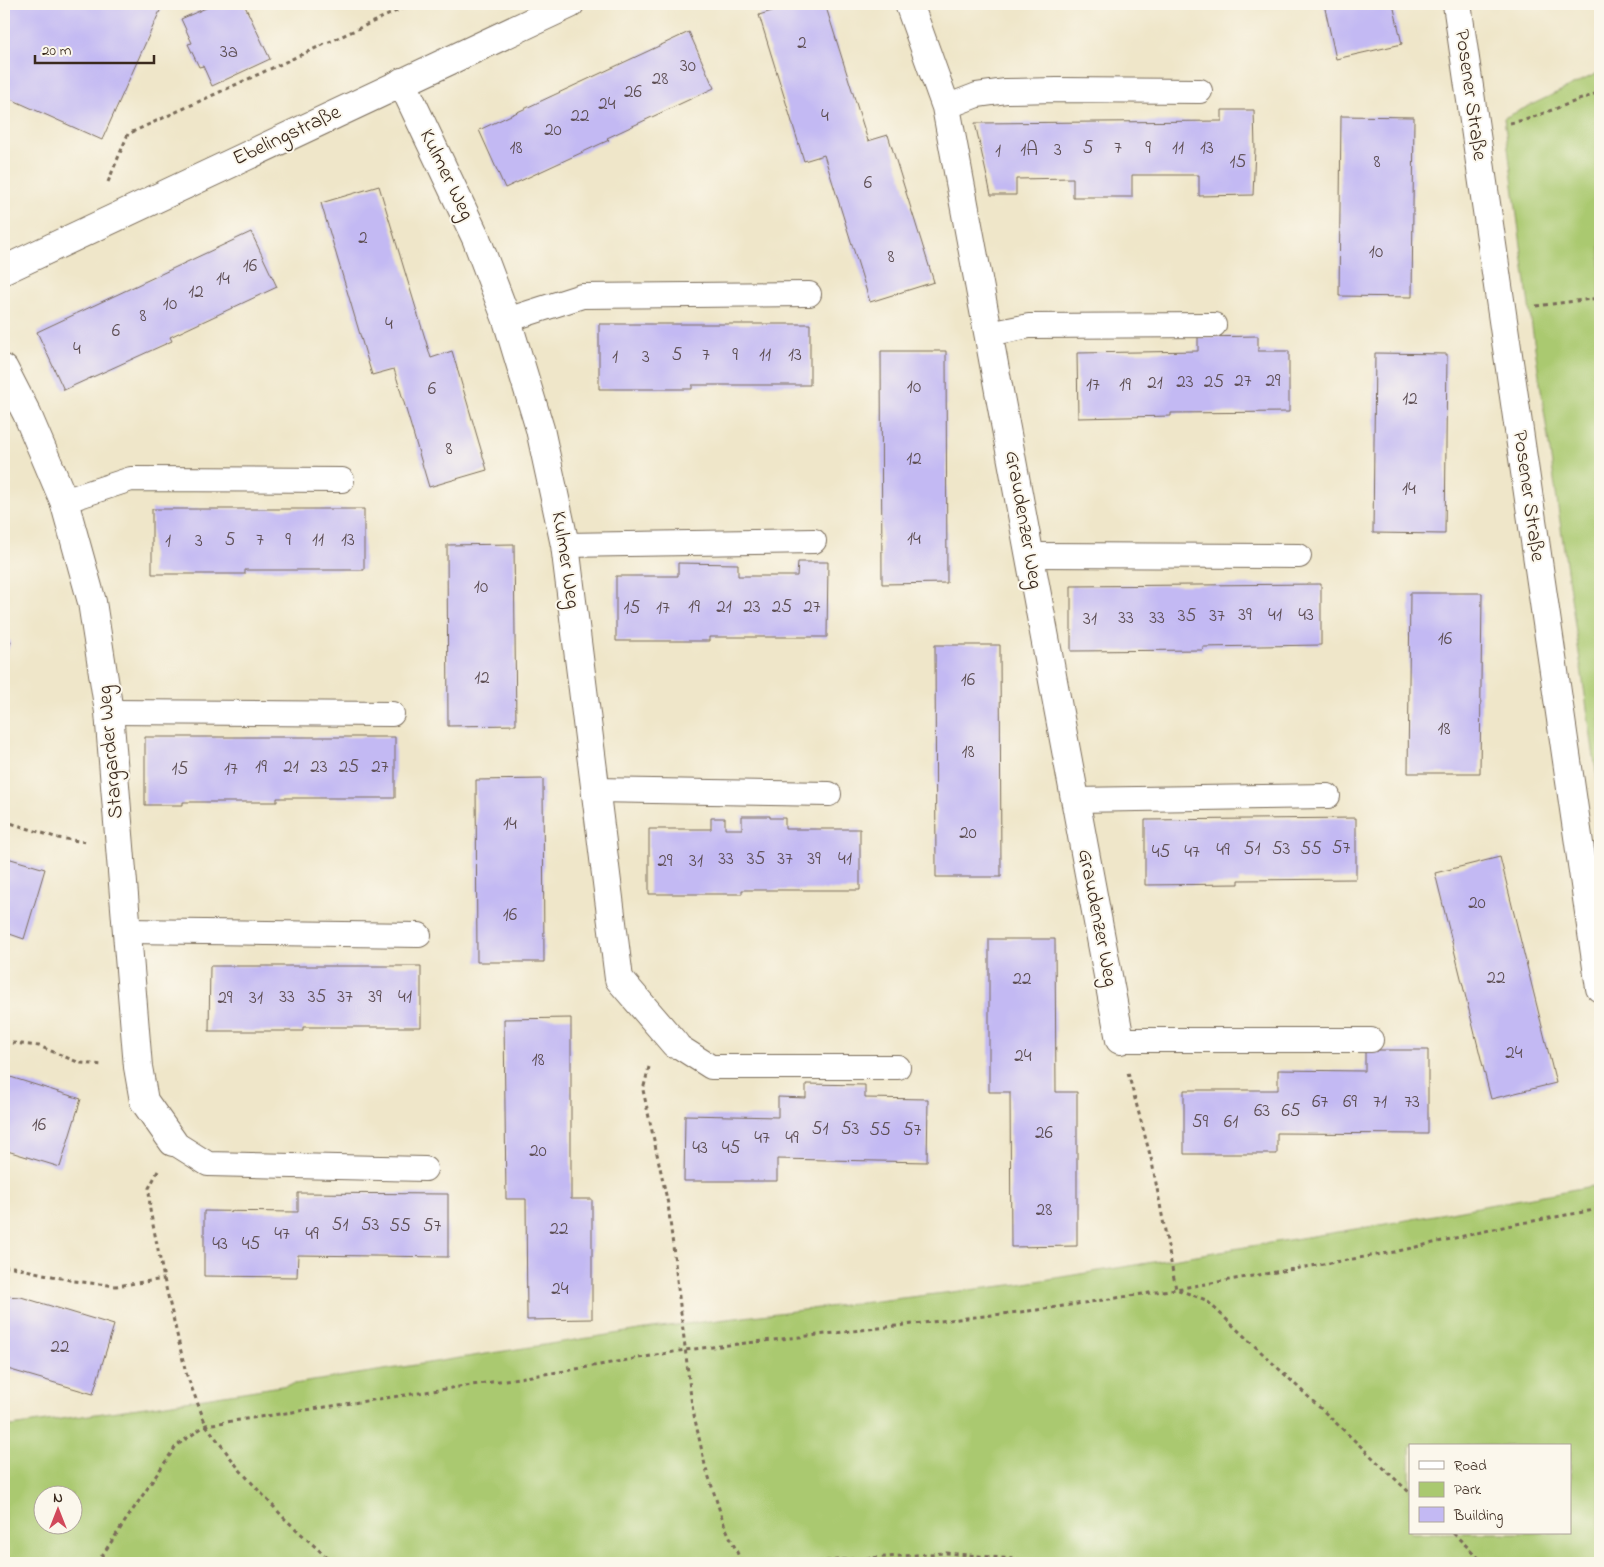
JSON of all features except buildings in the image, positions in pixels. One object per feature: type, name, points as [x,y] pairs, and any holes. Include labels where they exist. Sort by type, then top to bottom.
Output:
[{"type":"street","name":"Ebelingstraße","points":[[4,270],[570,4]]},
{"type":"street","name":"Graudenzer Weg","points":[[909,4],[946,107],[1120,1040]]},
{"type":"street","name":"Posener Straße","points":[[1457,4],[1600,988]]},
{"type":"street","name":"Kulmer Weg","points":[[402,82],[476,238],[507,320],[540,429],[566,545],[594,790],[619,979],[675,1044]]},
{"type":"street","name":"Stargarder Weg","points":[[4,369],[27,414],[64,501],[92,602],[109,712],[138,1067],[144,1101],[173,1142]]},
{"type":"lane","points":[[946,107],[977,96],[1006,91],[1200,91]]},
{"type":"lane","points":[[507,320],[582,296],[809,294]]},
{"type":"lane","points":[[989,334],[1029,326],[1214,325]]},
{"type":"lane","points":[[64,501],[131,479],[342,480]]},
{"type":"lane","points":[[566,545],[814,541]]},
{"type":"lane","points":[[1030,555],[1299,556]]},
{"type":"lane","points":[[109,712],[392,714]]},
{"type":"lane","points":[[594,790],[829,794]]},
{"type":"lane","points":[[1075,800],[1328,796]]},
{"type":"lane","points":[[126,931],[419,935]]},
{"type":"lane","points":[[1120,1040],[1371,1040]]},
{"type":"lane","points":[[675,1044],[712,1067],[898,1067]]},
{"type":"lane","points":[[173,1142],[208,1164],[425,1169]]},
{"type":"path","points":[[88,230],[128,134],[412,4]]},
{"type":"path","points":[[1475,129],[1528,119],[1600,92]]},
{"type":"path","points":[[1501,310],[1600,298]]},
{"type":"path","points":[[4,821],[58,838],[119,846]]},
{"type":"path","points":[[1120,1040],[1152,1162],[1176,1289]]},
{"type":"path","points":[[4,1042],[39,1046],[80,1063],[138,1067]]},
{"type":"path","points":[[675,1044],[651,1062],[644,1090],[668,1204],[692,1406],[705,1465],[724,1524],[742,1563]]},
{"type":"path","points":[[173,1142],[149,1188],[150,1210],[186,1373],[206,1425],[239,1468],[285,1519],[333,1563]]},
{"type":"path","points":[[97,1563],[176,1446],[206,1425],[565,1371],[685,1350],[1037,1310],[1176,1289],[1394,1252],[1516,1224],[1600,1209]]},
{"type":"path","points":[[4,1267],[13,1267],[74,1281],[116,1286],[164,1279]]},
{"type":"path","points":[[1176,1289],[1206,1300],[1409,1492]]},
{"type":"path","points":[[1454,1534],[1484,1563]]},
{"type":"path","points":[[794,1563],[946,1553],[1060,1563]]},
{"type":"green space","points":[[1600,72],[1600,799],[1504,118]]},
{"type":"green space","points":[[1592,1186],[1600,1235],[1600,1563],[4,1563],[4,1427],[160,1405],[652,1328],[1019,1284],[1380,1225]]}]
